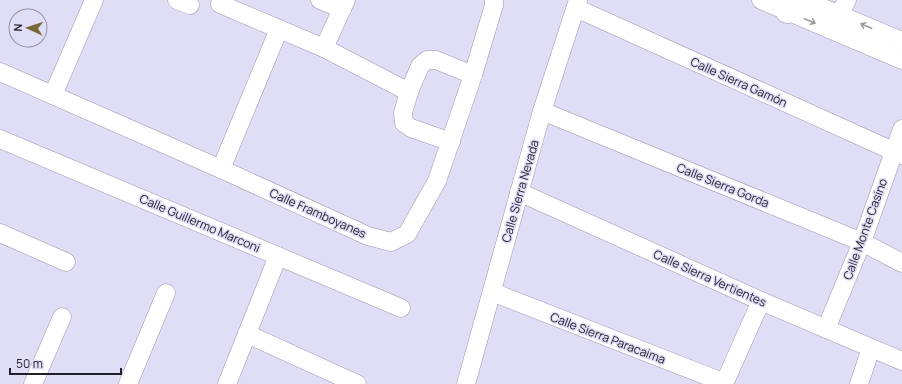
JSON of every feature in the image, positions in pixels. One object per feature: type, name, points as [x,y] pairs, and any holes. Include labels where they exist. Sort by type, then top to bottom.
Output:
[{"type":"street","points":[[53,95],[94,0]]},
{"type":"street","points":[[320,0],[344,5],[324,48]]},
{"type":"street","name":"Calle Framboyanes","points":[[0,72],[221,169],[368,236],[391,242],[407,234],[437,181],[473,75],[494,5],[494,0]]},
{"type":"street","points":[[761,0],[843,7],[902,41]]},
{"type":"street","points":[[220,4],[324,48],[409,92]]},
{"type":"street","name":"Calle Sierra Nevada","points":[[468,384],[542,111],[577,4]]},
{"type":"street","name":"Calle Sierra Gamón","points":[[577,4],[898,153]]},
{"type":"street","points":[[795,4],[902,60]]},
{"type":"street","points":[[221,169],[279,29]]},
{"type":"street","points":[[451,142],[411,128],[404,122],[403,113],[409,92],[420,66],[426,60],[436,60],[473,75]]},
{"type":"street","name":"Calle Sierra Gorda","points":[[542,111],[862,242],[902,263]]},
{"type":"street","name":"Calle Monte Casino","points":[[826,329],[898,153],[902,129]]},
{"type":"street","name":"Calle Guillermo Marconi","points":[[0,139],[401,308]]},
{"type":"street","name":"Calle Sierra Vertientes","points":[[519,192],[761,301],[902,361]]},
{"type":"street","points":[[0,233],[66,262]]},
{"type":"street","points":[[227,384],[278,256]]},
{"type":"street","name":"Calle Sierra Paracaima","points":[[492,292],[725,383]]},
{"type":"street","points":[[128,384],[166,293]]},
{"type":"street","points":[[725,383],[761,301]]},
{"type":"street","points":[[33,384],[62,317]]},
{"type":"street","points":[[247,334],[357,384]]},
{"type":"street","points":[[859,384],[871,348]]}]
